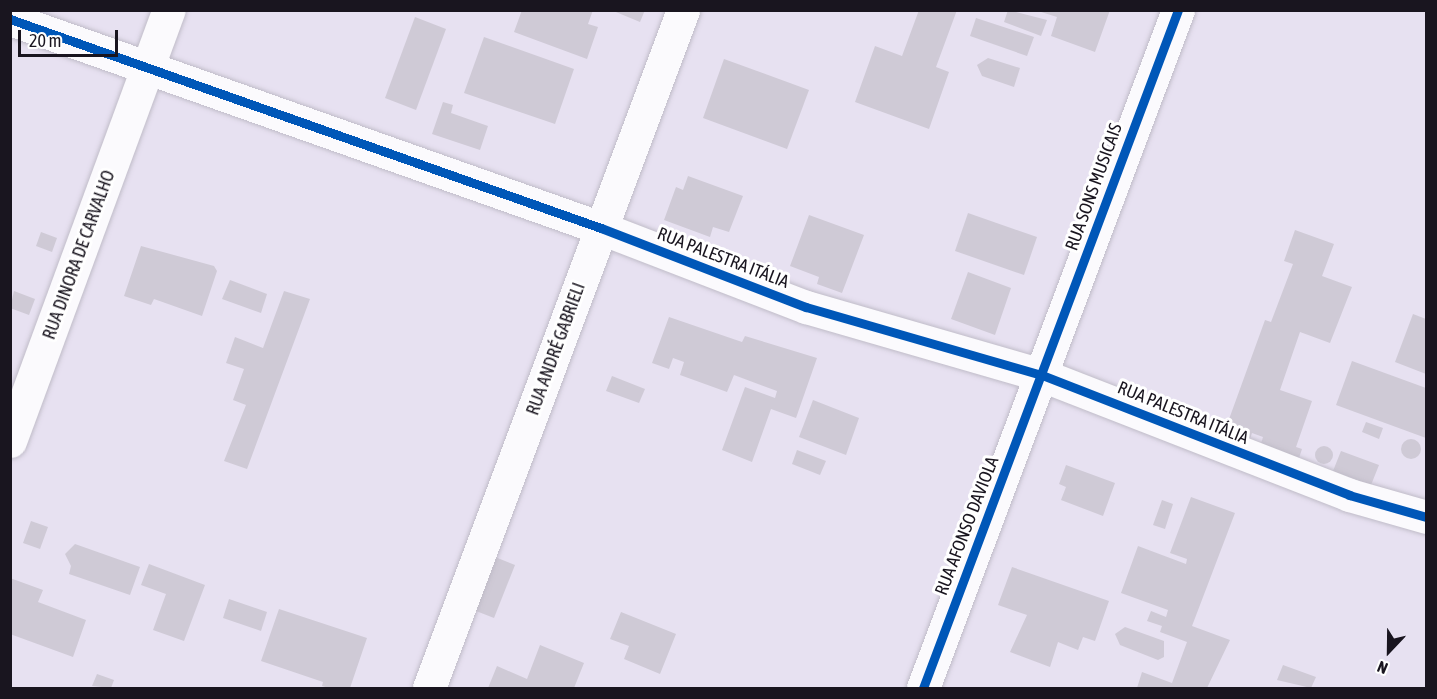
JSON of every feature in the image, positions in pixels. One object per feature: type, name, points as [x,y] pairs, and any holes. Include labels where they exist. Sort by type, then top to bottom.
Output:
[{"type":"street","name":"RUA DINORA DE CARVALHO","points":[[10,441],[169,10]]},
{"type":"street","name":"RUA ANDRÉ GABRIELI","points":[[429,688],[683,10]]},
{"type":"street","name":"RUA SONS MUSICAIS","points":[[1042,375],[1178,10]]},
{"type":"street","name":"RUA PALESTRA ITÁLIA","points":[[10,19],[601,228],[806,307],[1042,375],[1349,495],[1426,517]]},
{"type":"street","name":"RUA AFONSO DAVIOLA","points":[[923,688],[1042,375]]},
{"type":"building","points":[[522,10],[593,10],[588,24],[598,27],[587,59],[514,32]]},
{"type":"building","points":[[611,10],[645,10],[640,22]]},
{"type":"building","points":[[919,10],[957,10],[936,67],[949,72],[929,129],[855,102],[875,46],[902,56]]},
{"type":"building","points":[[1008,10],[1047,20],[1041,36],[1004,22]]},
{"type":"building","points":[[1110,10],[1095,52],[1051,36],[1057,17],[1038,11]]},
{"type":"building","points":[[415,17],[446,29],[416,110],[385,98]]},
{"type":"building","points":[[976,18],[1034,37],[1027,56],[970,36]]},
{"type":"building","points":[[484,37],[574,69],[555,124],[464,93]]},
{"type":"building","points":[[988,58],[1020,68],[1014,87],[982,76],[977,65]]},
{"type":"building","points":[[724,59],[809,90],[787,149],[703,118]]},
{"type":"building","points":[[443,102],[453,105],[451,113],[488,126],[480,150],[432,134]]},
{"type":"building","points":[[688,176],[743,196],[729,232],[713,227],[710,237],[664,220],[676,187],[683,190]]},
{"type":"building","points":[[968,213],[1037,237],[1024,275],[955,251]]},
{"type":"building","points":[[809,215],[864,235],[842,293],[817,284],[819,277],[790,266]]},
{"type":"building","points":[[1295,230],[1334,244],[1322,276],[1352,287],[1330,343],[1300,332],[1280,390],[1312,401],[1296,447],[1302,449],[1298,461],[1260,447],[1263,437],[1252,433],[1249,442],[1224,433],[1265,320],[1271,322],[1293,264],[1284,261]]},
{"type":"building","points":[[41,232],[57,238],[52,252],[36,246]]},
{"type":"building","points":[[141,246],[214,266],[217,271],[202,316],[154,299],[151,305],[124,296]]},
{"type":"building","points":[[968,272],[1011,288],[995,335],[951,319]]},
{"type":"building","points":[[230,280],[267,294],[261,313],[222,299]]},
{"type":"building","points":[[14,291],[35,299],[29,315],[10,308]]},
{"type":"building","points":[[284,291],[310,299],[247,469],[224,461],[246,405],[233,400],[244,369],[226,363],[235,337],[263,348]]},
{"type":"building","points":[[1413,314],[1426,319],[1426,374],[1395,362]]},
{"type":"building","points":[[669,317],[742,342],[745,336],[817,358],[796,418],[771,409],[752,462],[722,450],[745,387],[775,398],[777,391],[734,375],[727,392],[680,375],[684,362],[673,358],[669,369],[652,363]]},
{"type":"building","points":[[1352,361],[1426,388],[1426,438],[1336,405]]},
{"type":"building","points":[[612,376],[645,389],[639,403],[606,391]]},
{"type":"building","points":[[813,400],[859,418],[846,455],[799,437]]},
{"type":"building","points":[[1366,422],[1383,428],[1379,439],[1362,432]]},
{"type":"building","points":[[1411,439],[1418,442],[1421,449],[1418,456],[1411,459],[1404,456],[1401,449],[1404,442]]},
{"type":"building","points":[[1324,446],[1330,449],[1333,455],[1330,461],[1324,464],[1318,461],[1315,455],[1318,449]]},
{"type":"building","points":[[797,450],[826,461],[820,475],[792,464]]},
{"type":"building","points":[[1341,451],[1379,465],[1371,485],[1333,471]]},
{"type":"building","points":[[1066,465],[1115,483],[1103,516],[1061,500],[1066,487],[1059,484]]},
{"type":"building","points":[[1191,497],[1235,513],[1192,626],[1230,640],[1207,688],[1137,688],[1142,672],[1172,683],[1187,642],[1160,632],[1162,626],[1147,621],[1151,611],[1166,617],[1168,610],[1121,593],[1138,546],[1186,564],[1187,559],[1170,553]]},
{"type":"building","points":[[1162,500],[1173,504],[1165,529],[1153,525]]},
{"type":"building","points":[[31,521],[48,527],[40,549],[23,543]]},
{"type":"building","points":[[75,544],[140,567],[130,595],[69,574],[71,566],[65,554]]},
{"type":"building","points":[[490,555],[515,565],[494,618],[471,609]]},
{"type":"building","points":[[149,564],[205,585],[184,641],[153,630],[166,594],[141,585]]},
{"type":"building","points":[[1012,567],[1109,601],[1095,641],[1083,637],[1078,650],[1058,642],[1050,667],[1010,652],[1027,615],[998,605]]},
{"type":"building","points":[[10,578],[43,590],[38,602],[86,620],[73,657],[10,634]]},
{"type":"building","points":[[229,599],[267,612],[261,631],[223,618]]},
{"type":"building","points":[[279,609],[367,638],[350,688],[322,686],[323,682],[261,661]]},
{"type":"building","points":[[621,612],[676,634],[660,674],[624,659],[629,646],[610,639]]},
{"type":"building","points":[[1125,627],[1164,641],[1164,657],[1158,660],[1120,645],[1115,634]]},
{"type":"building","points":[[540,645],[584,663],[574,688],[488,688],[497,666],[527,679]]},
{"type":"building","points":[[1283,665],[1316,677],[1311,688],[1277,680]]},
{"type":"building","points":[[97,674],[114,680],[111,688],[92,686]]},
{"type":"cycle path","points":[[923,688],[1178,10]]},
{"type":"cycle path","points":[[10,19],[601,228],[806,307],[1042,375],[1349,495],[1426,517]]}]
